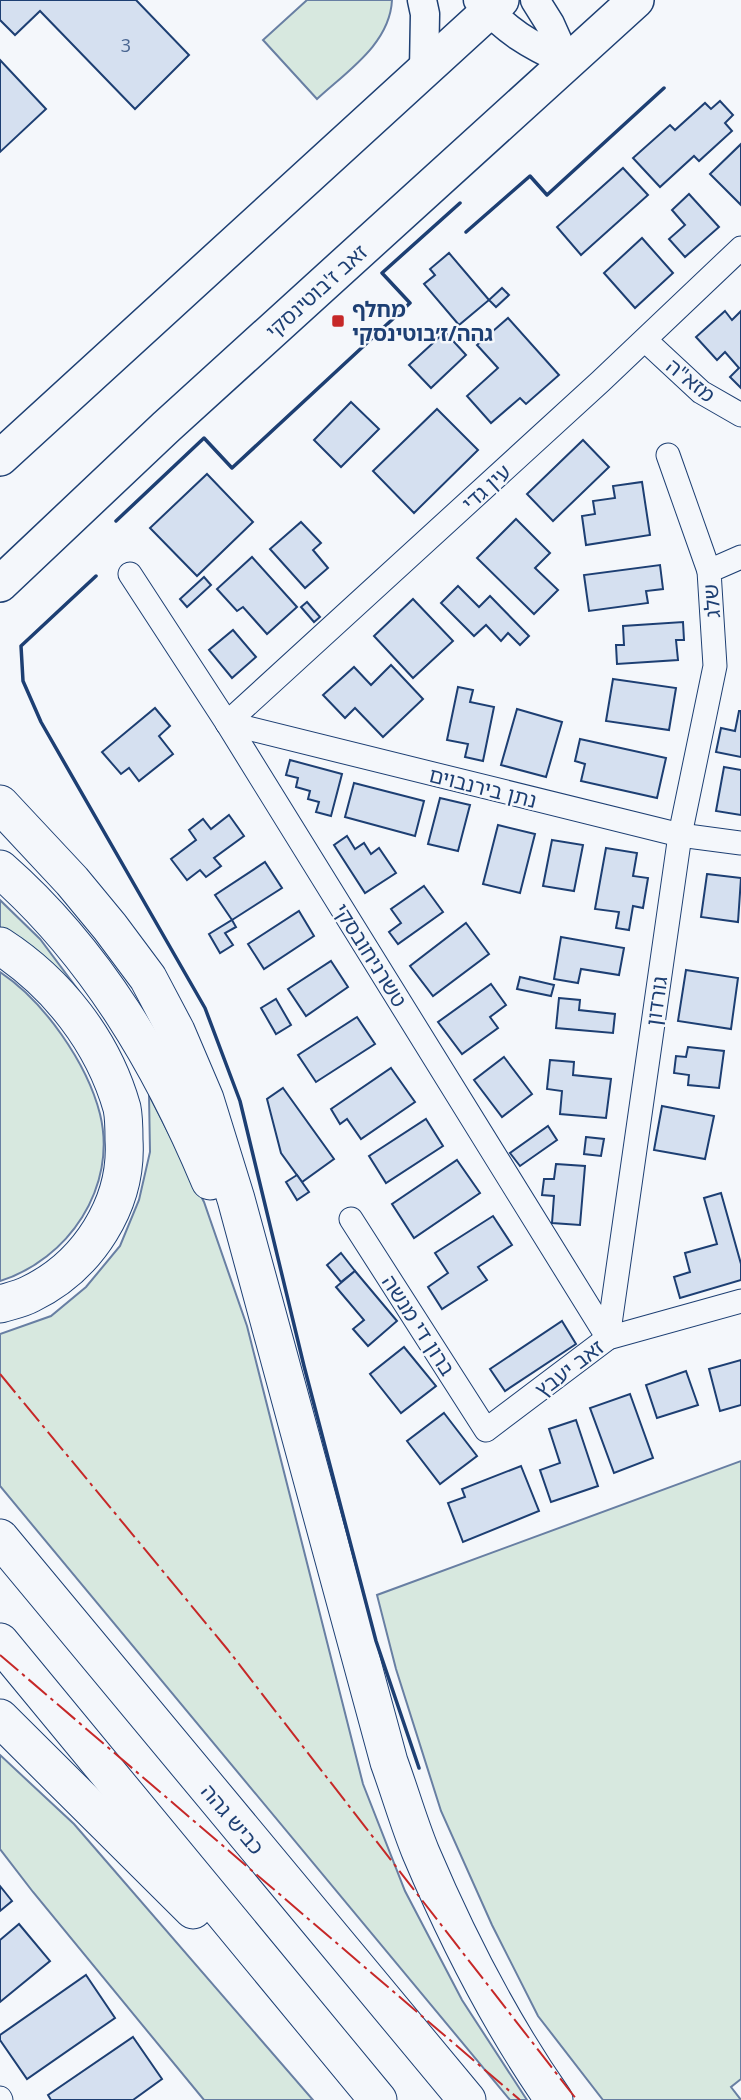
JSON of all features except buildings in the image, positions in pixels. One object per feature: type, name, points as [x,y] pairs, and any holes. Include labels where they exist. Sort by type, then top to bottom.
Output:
[{"type":"highway","points":[[0,804],[72,881],[110,927],[148,978],[176,1031],[205,1099],[236,1199],[389,1762],[421,1852],[453,1922],[501,2014],[554,2100]]},
{"type":"highway","points":[[0,869],[61,929],[105,984],[140,1038],[167,1087],[201,1160],[235,1240],[279,1361]]},
{"type":"highway","points":[[0,946],[25,962],[64,999],[87,1033],[109,1073],[122,1110],[125,1154],[120,1188],[106,1223],[85,1254],[58,1278],[29,1295],[0,1304]]},
{"type":"highway","name":"כביש גהה","points":[[0,1538],[467,2100]]},
{"type":"highway","points":[[0,1642],[378,2100]]},
{"type":"highway","points":[[0,1718],[337,2052]]},
{"type":"main road","name":"זאב ז'בוטינסקי","points":[[0,584],[166,427],[636,0]]},
{"type":"main road","points":[[0,458],[424,70],[489,4]]},
{"type":"street","points":[[422,0],[425,14],[424,70]]},
{"type":"street","points":[[535,0],[550,24],[567,62]]},
{"type":"street","points":[[489,4],[513,34],[567,62]]},
{"type":"street","name":"עין גדי","points":[[227,723],[645,340],[741,248]]},
{"type":"street","name":"מזא\"ה","points":[[645,340],[701,393],[741,415]]},
{"type":"street","points":[[668,455],[709,572]]},
{"type":"street","name":"שלג","points":[[715,666],[709,572],[741,557]]},
{"type":"street","name":"טשרניחובסקי","points":[[130,574],[227,723],[608,1338]]},
{"type":"street","name":"גורדון","points":[[608,1338],[680,835],[715,666]]},
{"type":"street","name":"נתן בירנבוים","points":[[227,723],[680,835],[741,843]]},
{"type":"street","name":"ברון די מנשה","points":[[351,1219],[486,1430]]},
{"type":"street","name":"זאב יעבץ","points":[[486,1430],[608,1338],[741,1301]]},
{"type":"shaded area","points":[[307,0],[392,0],[384,30],[375,44],[317,99],[263,40]]},
{"type":"shaded area","points":[[0,900],[40,939],[79,991],[0,928]]},
{"type":"shaded area","points":[[0,972],[48,1016],[74,1054],[94,1094],[104,1141],[102,1168],[82,1217],[66,1238],[47,1256],[25,1271],[0,1281]]},
{"type":"shaded area","points":[[149,1095],[204,1202],[247,1326],[363,1784],[405,1891],[462,2000],[527,2100],[510,2100],[0,1486],[0,1334],[51,1316],[86,1287],[120,1246],[139,1200],[150,1152]]},
{"type":"shaded area","points":[[741,1461],[741,2079],[731,2087],[741,2100],[603,2100],[538,2016],[492,1925],[441,1811],[396,1669],[377,1595]]},
{"type":"shaded area","points":[[0,1755],[74,1824],[313,2100],[204,2100],[0,1849]]},
{"type":"wall","points":[[466,232],[530,176],[547,195],[664,88]]},
{"type":"wall","points":[[116,521],[204,438],[232,468],[410,303],[382,273],[460,203]]},
{"type":"wall","points":[[96,576],[21,646],[23,681],[41,722],[205,1008],[240,1101],[304,1366],[376,1641],[419,1768]]},
{"type":"power","points":[[0,1374],[228,1650],[577,2100]]},
{"type":"power","points":[[0,1655],[520,2100]]},
{"type":"place","name":"מחלף גהה/ז׳בוטינסקי","points":[[338,321]]}]
